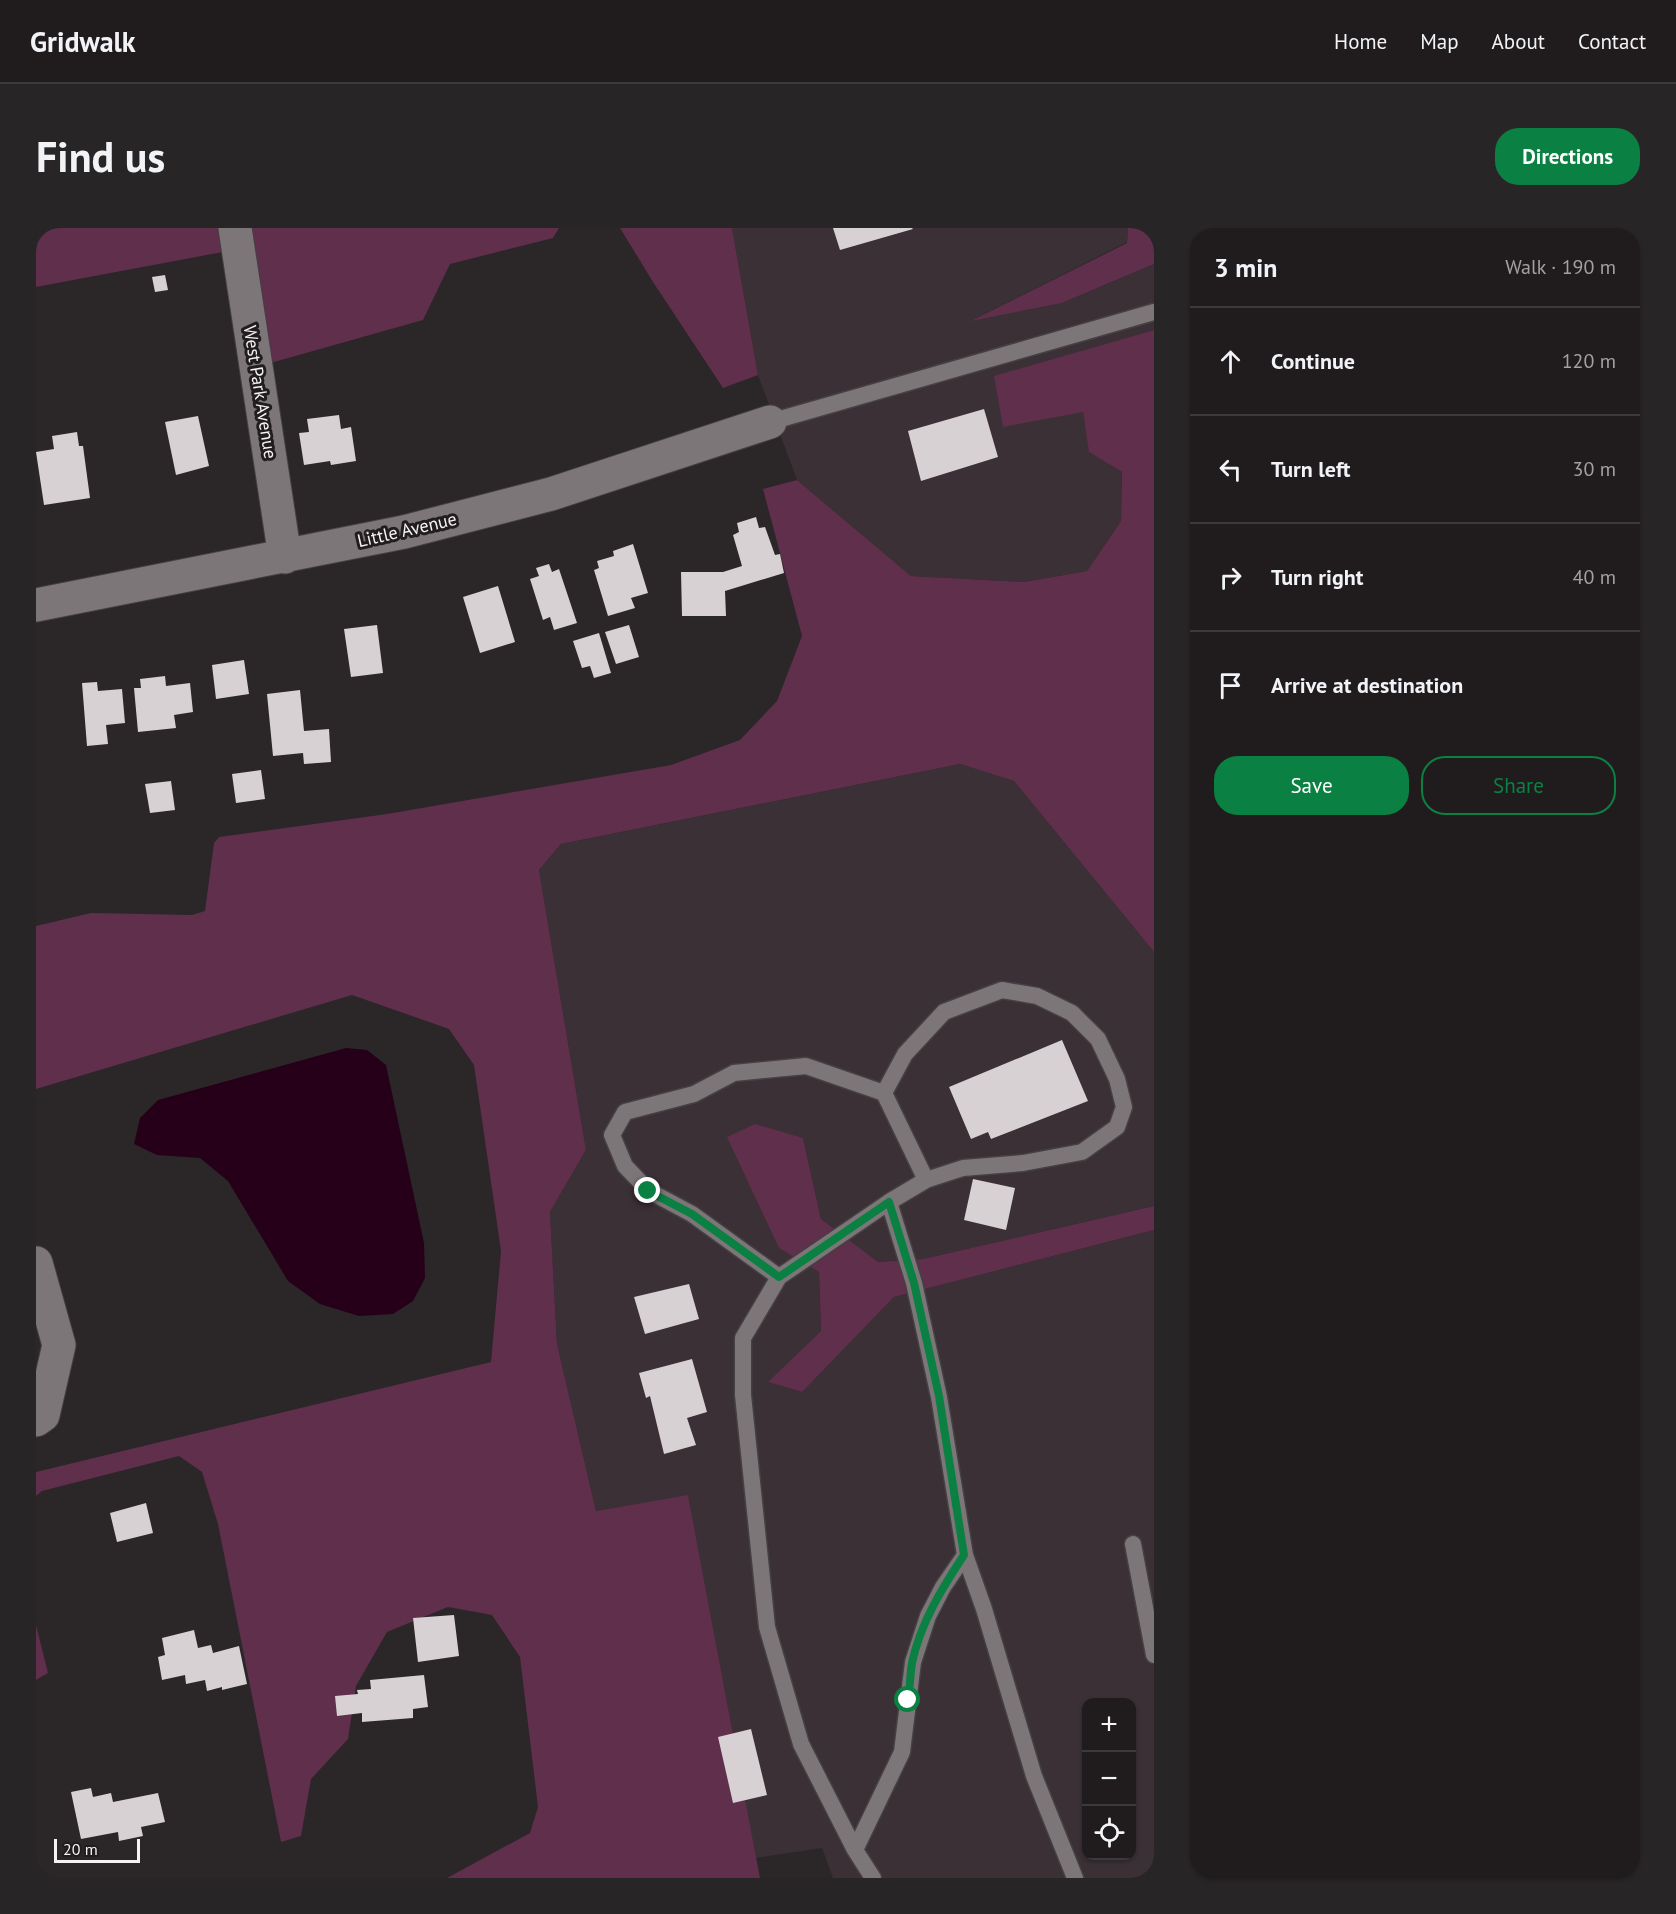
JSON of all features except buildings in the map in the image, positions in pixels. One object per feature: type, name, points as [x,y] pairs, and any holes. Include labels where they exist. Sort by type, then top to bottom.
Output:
[{"type":"street","name":"West Park Avenue","points":[[235,228],[285,556]]},
{"type":"street","name":"Little Avenue","points":[[36,604],[404,532],[551,494],[770,422]]},
{"type":"street","points":[[36,1263],[59,1345],[43,1416],[36,1420]]},
{"type":"lane","points":[[770,422],[1154,312]]},
{"type":"lane","points":[[873,1878],[855,1850],[801,1744],[767,1626],[743,1395],[743,1338],[779,1277],[889,1202],[926,1180],[963,1168],[1023,1163],[1082,1152],[1117,1127],[1124,1107],[1117,1079],[1098,1039],[1072,1013],[1037,996],[1002,990],[944,1012],[905,1054],[884,1093]]},
{"type":"lane","points":[[779,1277],[692,1214],[648,1191],[625,1166],[612,1135],[625,1112],[694,1094],[734,1073],[806,1066],[884,1093],[926,1180]]},
{"type":"lane","points":[[889,1202],[914,1283],[939,1396],[964,1555],[984,1609],[1034,1776],[1075,1878]]},
{"type":"lane","points":[[1133,1544],[1154,1655]]},
{"type":"lane","points":[[855,1850],[902,1752],[913,1662],[928,1616],[943,1587],[964,1555]]},
{"type":"shaded area","points":[[36,228],[224,228],[228,251],[36,287]]},
{"type":"shaded area","points":[[245,228],[559,228],[553,238],[450,264],[423,320],[267,364]]},
{"type":"shaded area","points":[[620,228],[732,228],[758,375],[723,388]]},
{"type":"shaded area","points":[[732,228],[1128,228],[1127,242],[973,320],[1062,303],[1154,264],[1154,330],[994,377],[1083,412],[1090,452],[1122,472],[1121,521],[1087,571],[1024,582],[911,576],[797,480],[758,375]]},
{"type":"shaded area","points":[[1128,228],[1154,228],[1154,264],[1062,303],[971,321],[1127,243]]},
{"type":"shaded area","points":[[1154,330],[1154,952],[1014,781],[960,764],[561,844],[539,870],[586,1150],[550,1212],[557,1344],[596,1511],[688,1495],[760,1878],[447,1878],[530,1833],[538,1807],[520,1657],[492,1615],[448,1607],[387,1632],[356,1686],[348,1739],[311,1779],[301,1836],[281,1842],[218,1524],[202,1472],[179,1456],[42,1491],[36,1496],[36,1472],[491,1362],[501,1251],[474,1065],[449,1029],[352,995],[36,1089],[36,926],[91,913],[192,915],[205,911],[214,843],[219,837],[387,814],[671,765],[740,740],[777,701],[802,636],[763,489],[797,480],[911,576],[1024,582],[1087,571],[1121,521],[1122,472],[1089,452],[1083,412],[1003,427],[994,376]]},
{"type":"shaded area","points":[[960,764],[1014,781],[1154,952],[1154,1206],[923,1259],[877,1262],[821,1219],[803,1138],[779,1248],[819,1271],[821,1331],[769,1382],[801,1392],[894,1297],[1154,1230],[1154,1878],[833,1878],[822,1848],[756,1858],[688,1496],[596,1511],[557,1344],[550,1212],[586,1150],[539,870],[561,844]]},
{"type":"shaded area","points":[[346,1048],[367,1050],[386,1065],[424,1243],[425,1278],[413,1301],[393,1314],[359,1316],[320,1304],[288,1281],[228,1181],[200,1158],[157,1155],[134,1144],[140,1118],[158,1100]]},
{"type":"shaded area","points":[[755,1124],[803,1138],[821,1219],[878,1262],[923,1259],[1154,1206],[1154,1230],[894,1297],[802,1392],[768,1382],[821,1331],[819,1272],[779,1248],[727,1137]]},
{"type":"shaded area","points":[[36,1625],[48,1673],[36,1680]]},
{"type":"route","points":[[648,1191],[692,1214],[779,1277],[889,1202],[914,1283],[939,1396],[964,1555],[943,1587],[928,1616],[913,1662],[908,1700]]}]
